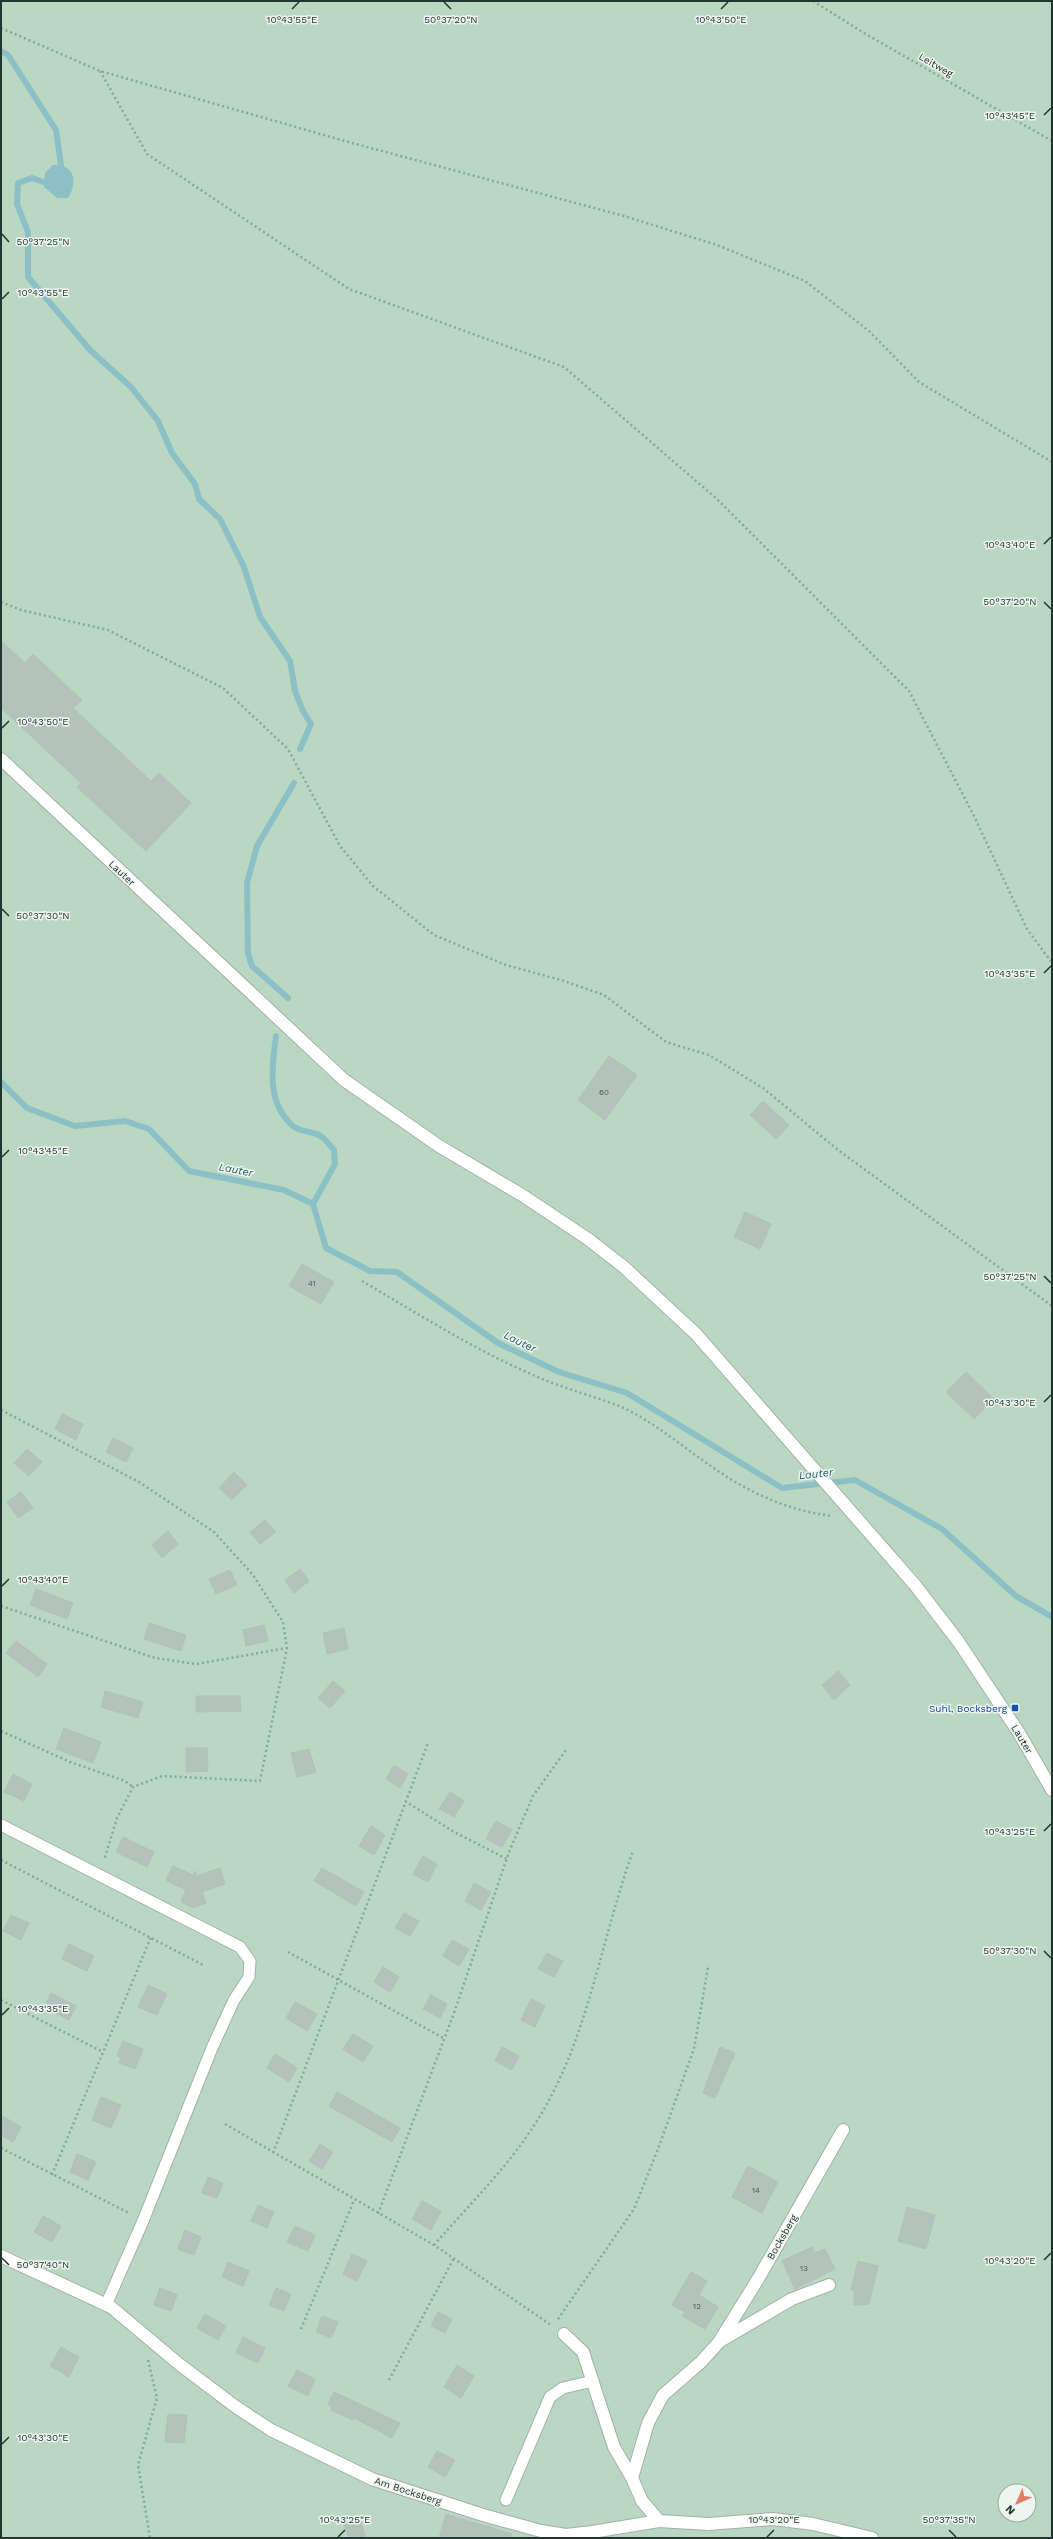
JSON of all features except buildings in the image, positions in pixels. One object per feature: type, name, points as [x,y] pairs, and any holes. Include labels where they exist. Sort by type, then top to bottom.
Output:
[{"type":"street","name":"Lauter","points":[[1,758],[344,1080],[439,1146],[522,1194],[588,1239],[624,1267],[696,1334],[915,1585],[958,1641],[1019,1732],[1052,1790]]},
{"type":"street","name":"Bocksberg","points":[[632,2478],[648,2423],[663,2395],[701,2362],[719,2342],[758,2279],[843,2130]]},
{"type":"street","name":"Am Bocksberg","points":[[1,2256],[106,2305],[236,2407],[271,2430],[372,2479],[483,2515],[541,2531],[566,2535],[659,2520],[708,2524],[773,2519],[812,2524],[872,2538]]},
{"type":"street","name":"Bocksberg","points":[[719,2342],[792,2299],[829,2285]]},
{"type":"street","points":[[564,2334],[583,2352],[614,2447],[632,2478],[642,2501],[659,2520]]},
{"type":"lane","points":[[1,1825],[102,1878],[240,1947],[250,1961],[249,1977],[234,2000],[212,2048],[144,2221],[106,2305]]},
{"type":"lane","points":[[506,2500],[550,2397],[563,2388],[593,2381]]},
{"type":"path","name":"Leitweg","points":[[813,1],[864,33],[1052,141]]},
{"type":"path","points":[[1,28],[100,71],[352,143],[624,216],[717,245],[805,281],[869,331],[919,382],[1052,462]]},
{"type":"path","points":[[100,71],[147,154],[349,289],[564,367],[717,499],[909,691],[974,816],[1027,929],[1052,963]]},
{"type":"path","points":[[1,602],[22,610],[108,630],[223,688],[288,749],[340,846],[373,886],[434,935],[506,965],[604,995],[666,1042],[709,1055],[763,1088],[838,1150],[1052,1306]]},
{"type":"path","points":[[362,1281],[476,1347],[540,1378],[625,1409],[651,1423],[722,1474],[770,1500],[818,1515],[858,1518]]},
{"type":"path","points":[[1,1410],[139,1482],[214,1532],[253,1575],[283,1622],[287,1648],[260,1781],[162,1776],[133,1787],[117,1818],[106,1848],[102,1878]]},
{"type":"path","points":[[1,1606],[155,1658],[168,1660],[196,1664],[287,1648]]},
{"type":"path","points":[[1,1731],[70,1762],[125,1781],[133,1787]]},
{"type":"path","points":[[273,2153],[336,1981],[428,1743]]},
{"type":"path","points":[[378,2214],[445,2039],[507,1859],[533,1796],[566,1750]]},
{"type":"path","points":[[405,1801],[454,1832],[507,1859]]},
{"type":"path","points":[[434,2246],[498,2172],[535,2124],[556,2084],[589,2004],[618,1893],[633,1852]]},
{"type":"path","points":[[1,1860],[205,1966]]},
{"type":"path","points":[[52,2175],[151,1937]]},
{"type":"path","points":[[288,1952],[336,1981],[445,2039]]},
{"type":"path","points":[[225,2124],[454,2258],[553,2326],[634,2209],[658,2149],[694,2049],[708,1967]]},
{"type":"path","points":[[1,2000],[103,2052]]},
{"type":"path","points":[[1,2148],[144,2221]]},
{"type":"path","points":[[301,2329],[354,2200]]},
{"type":"path","points":[[389,2380],[454,2258]]},
{"type":"path","points":[[147,2356],[157,2398],[138,2465],[150,2538]]},
{"type":"green space","points":[[1,1],[1052,1],[1052,2538],[1,2538]]},
{"type":"water","points":[[53,165],[66,167],[72,175],[73,186],[68,198],[57,198],[44,187],[45,173]]},
{"type":"waterway","points":[[1,51],[8,55],[56,130],[61,165],[56,172]]},
{"type":"waterway","points":[[51,181],[49,184],[32,178],[18,183],[17,204],[28,232],[28,277],[91,351],[131,387],[158,421],[172,453],[195,484],[199,499],[220,519],[244,567],[260,617],[290,661],[295,691],[303,711],[311,724],[300,749]]},
{"type":"waterway","points":[[288,998],[252,966],[248,953],[247,883],[257,846],[294,783]]},
{"type":"waterway","points":[[276,1036],[273,1060],[273,1084],[278,1107],[284,1117],[293,1126],[319,1135],[334,1150],[335,1164],[313,1204]]},
{"type":"waterway","name":"Lauter","points":[[1,1082],[27,1108],[75,1126],[125,1121],[149,1129],[189,1171],[284,1190],[313,1204],[326,1248],[370,1271],[397,1272],[498,1343],[559,1372],[627,1393],[782,1488],[855,1480],[942,1529],[1016,1596],[1052,1617]]},
{"type":"place","name":"Suhl, Bocksberg","points":[[1015,1708]]}]
